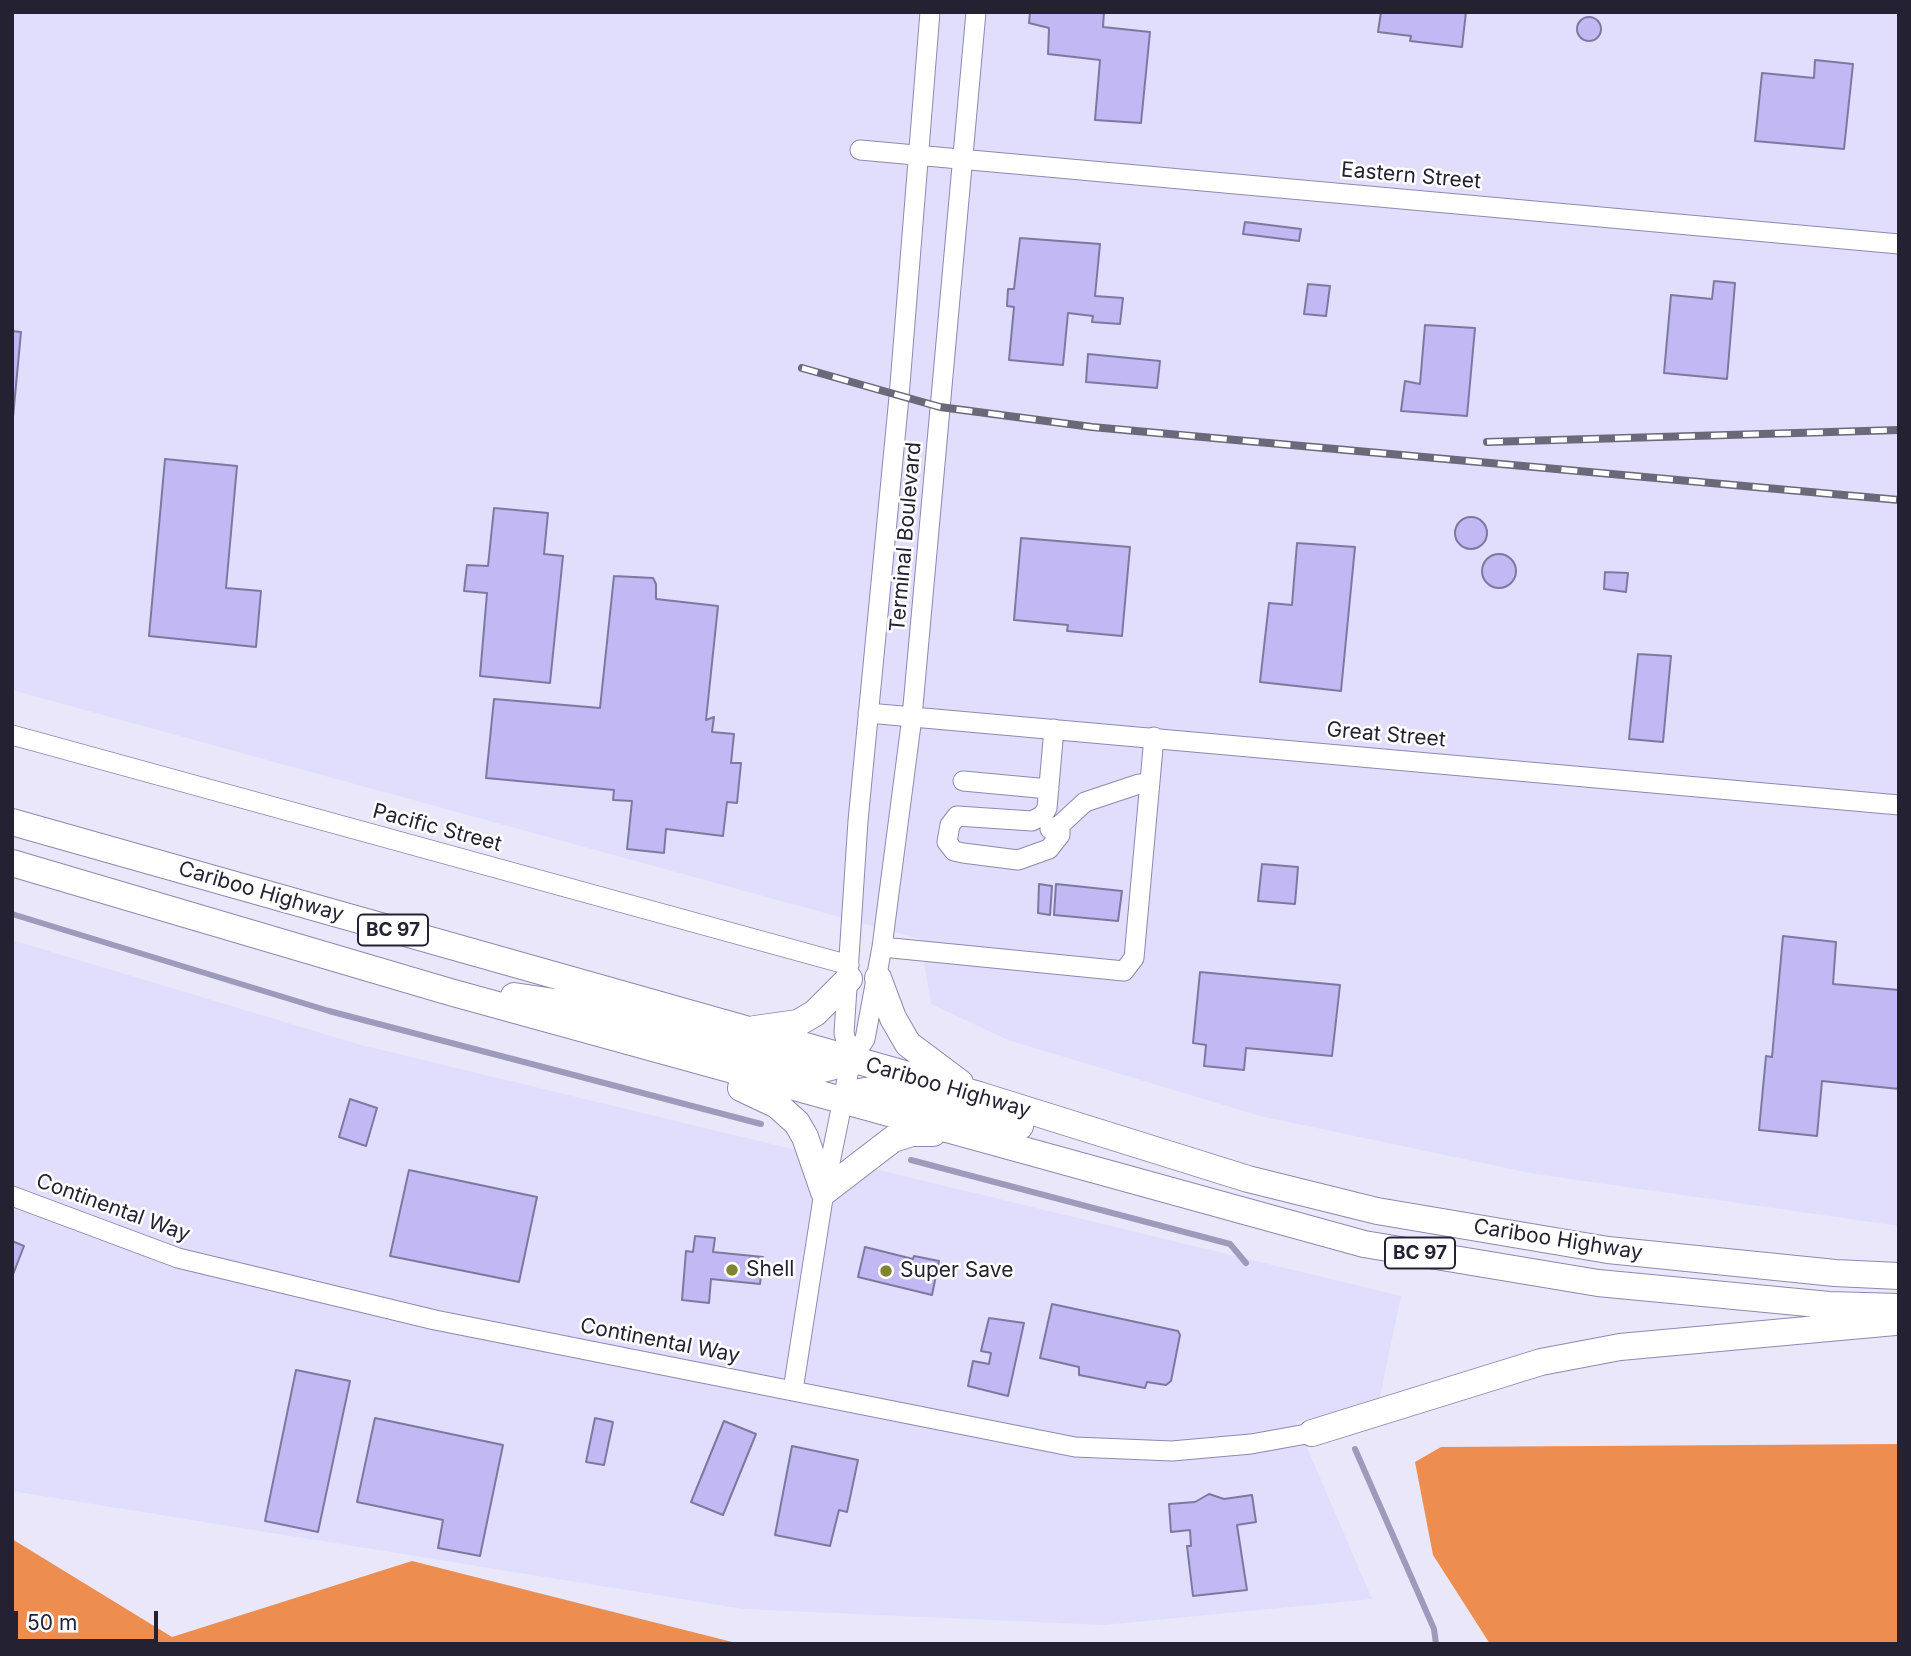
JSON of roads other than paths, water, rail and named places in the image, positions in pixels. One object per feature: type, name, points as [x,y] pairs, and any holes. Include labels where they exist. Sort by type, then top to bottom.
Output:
[{"type":"highway","name":"Cariboo Highway","points":[[12,822],[739,1030],[979,1095],[1248,1179],[1377,1211],[1608,1250],[1835,1273],[1899,1276]]},
{"type":"highway","points":[[12,837],[47,831]]},
{"type":"highway","name":"Cariboo Highway","points":[[12,863],[612,1038],[1364,1244],[1598,1283],[1829,1305],[1899,1307]]},
{"type":"highway","points":[[739,1030],[783,1027],[798,1023],[814,1013],[849,972]]},
{"type":"highway","points":[[878,978],[892,1018],[908,1044],[979,1095]]},
{"type":"highway","points":[[450,992],[511,995],[561,1003],[819,1070],[835,1068],[851,1060]]},
{"type":"highway","points":[[612,1038],[777,1105],[797,1123],[824,1192],[893,1139],[912,1133],[953,1133]]},
{"type":"highway","points":[[842,1102],[860,1092],[876,1089],[898,1092],[1227,1183],[1248,1179]]},
{"type":"highway","points":[[1312,1433],[1541,1362],[1607,1350],[1794,1329],[1899,1322]]},
{"type":"street","name":"Terminal Boulevard","points":[[851,1060],[844,1033],[868,713],[930,12]]},
{"type":"street","name":"Terminal Boulevard","points":[[793,1390],[824,1192],[842,1102],[851,1060],[865,1039],[878,978],[912,717],[976,12]]},
{"type":"street","name":"Eastern Street","points":[[860,150],[1899,244]]},
{"type":"street","name":"Great Street","points":[[868,713],[1899,805]]},
{"type":"street","points":[[1054,729],[1047,808],[1038,819],[957,816],[950,825],[947,842],[949,847],[962,853],[1018,860],[1049,849],[1060,835],[1060,825],[1084,802],[1139,784],[1149,785]]},
{"type":"street","name":"Pacific Street","points":[[12,735],[849,972]]},
{"type":"street","points":[[882,947],[1124,971],[1134,958],[1153,737]]},
{"type":"street","points":[[963,781],[1048,789]]},
{"type":"street","name":"Continental Way","points":[[12,1196],[178,1258],[435,1320],[1075,1447],[1172,1451],[1251,1444],[1312,1433]]},
{"type":"waterway","points":[[12,914],[329,1011],[761,1124]]},
{"type":"waterway","points":[[911,1160],[1230,1244],[1246,1263]]},
{"type":"waterway","points":[[1355,1449],[1434,1629],[1436,1644]]},
{"type":"railway","points":[[802,368],[940,407],[1092,427],[1899,500]]},
{"type":"railway","points":[[1487,442],[1899,430]]},
{"type":"place","name":"Shell","points":[[732,1270]]},
{"type":"place","name":"Super Save","points":[[886,1271]]}]
